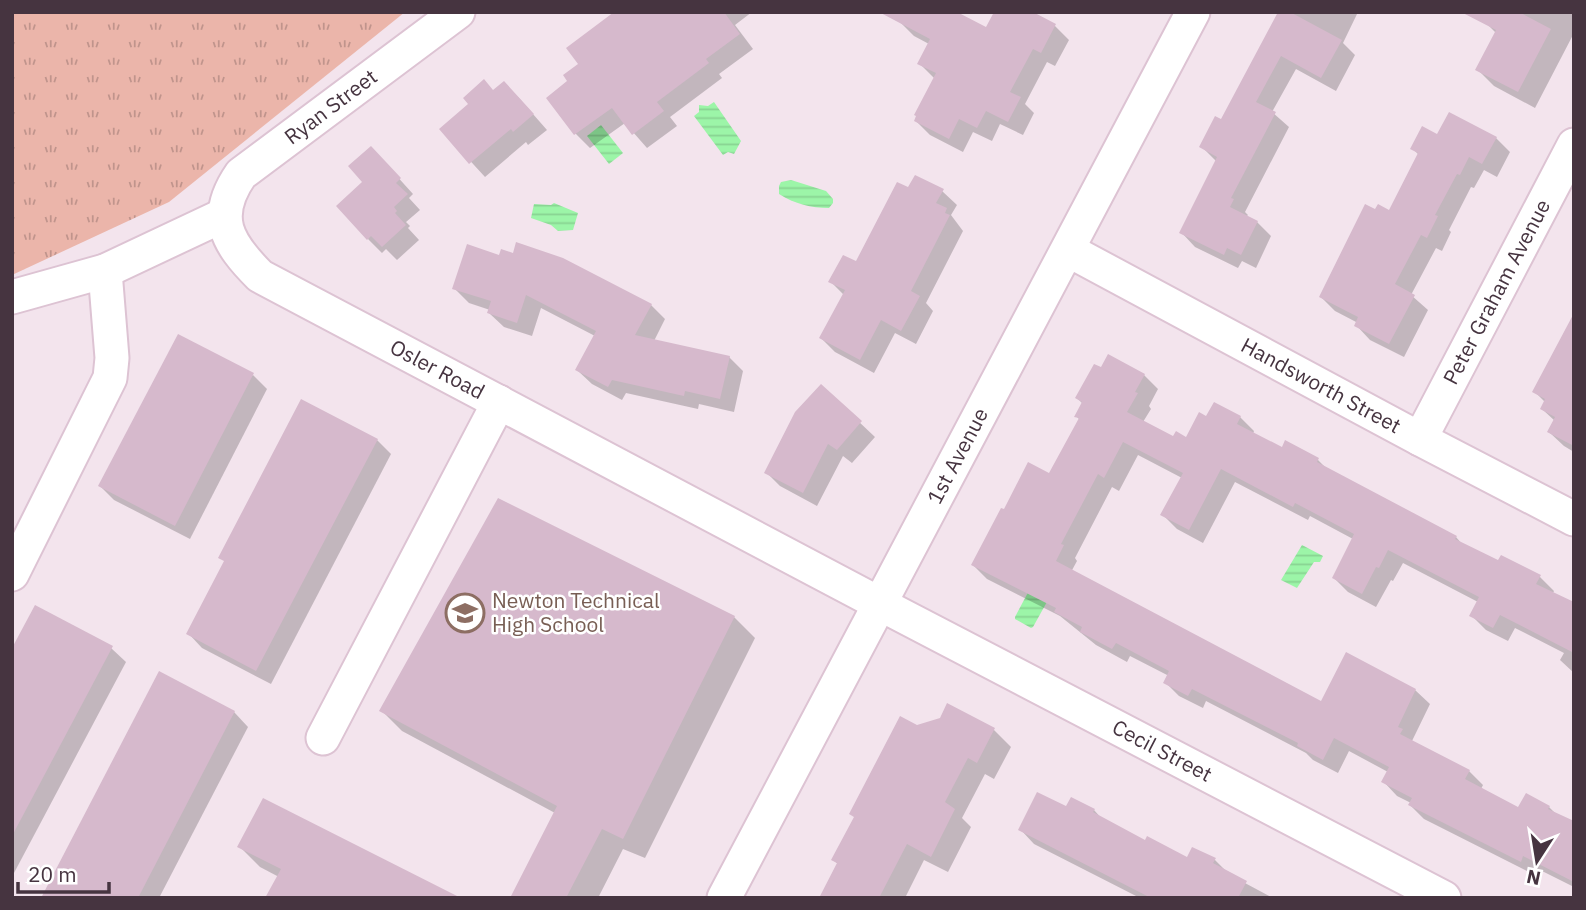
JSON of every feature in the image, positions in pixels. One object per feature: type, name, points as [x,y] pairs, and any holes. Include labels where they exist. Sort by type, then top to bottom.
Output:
[{"type":"street","name":"Ryan Street","points":[[224,215],[230,190],[241,174],[458,12]]},
{"type":"street","name":"1st Avenue","points":[[724,898],[1192,12]]},
{"type":"street","name":"Peter Graham Avenue","points":[[1420,439],[1574,145]]},
{"type":"street","points":[[12,297],[105,271],[224,215]]},
{"type":"street","name":"Osler Road","points":[[224,215],[226,232],[232,244],[260,276],[880,604]]},
{"type":"street","name":"Handsworth Street","points":[[1068,250],[1574,519]]},
{"type":"street","points":[[12,574],[110,378],[113,358],[105,271]]},
{"type":"street","points":[[323,738],[499,402]]},
{"type":"street","name":"Cecil Street","points":[[880,604],[1444,898]]},
{"type":"green space","points":[[12,12],[405,12],[169,202],[12,275]]},
{"type":"shaded area","points":[[714,102],[741,141],[734,154],[728,152],[723,155],[694,116],[699,112],[699,105],[708,106]]},
{"type":"shaded area","points":[[601,125],[623,153],[609,164],[587,136]]},
{"type":"shaded area","points":[[791,180],[826,191],[833,203],[829,208],[809,206],[779,194],[781,182]]},
{"type":"shaded area","points":[[554,203],[578,213],[573,230],[558,231],[551,225],[531,218],[534,204]]},
{"type":"shaded area","points":[[1302,545],[1323,556],[1320,562],[1314,562],[1297,588],[1281,580]]},
{"type":"shaded area","points":[[1033,583],[1053,591],[1031,628],[1015,617]]},
{"type":"building","points":[[614,12],[724,12],[740,34],[706,59],[709,63],[657,102],[664,111],[632,135],[612,108],[574,135],[546,98],[567,81],[563,75],[578,64],[566,48]]},
{"type":"building","points":[[879,12],[957,12],[986,27],[994,12],[1033,12],[1056,24],[1041,53],[1033,49],[1010,92],[1021,97],[1008,122],[986,111],[977,128],[959,119],[949,139],[914,121],[914,115],[936,73],[917,64],[930,39]]},
{"type":"building","points":[[1278,12],[1290,12],[1342,40],[1321,78],[1281,56],[1256,102],[1276,112],[1231,198],[1234,199],[1230,207],[1258,221],[1241,255],[1227,248],[1224,255],[1179,233],[1217,157],[1199,147],[1215,116],[1221,119]]},
{"type":"building","points":[[1461,12],[1519,12],[1551,29],[1518,92],[1475,70],[1496,30]]},
{"type":"building","points":[[484,79],[493,90],[504,81],[534,114],[513,132],[511,129],[469,164],[439,129],[468,104],[463,98]]},
{"type":"building","points":[[1449,112],[1497,137],[1482,164],[1469,157],[1460,175],[1457,174],[1435,215],[1438,216],[1427,238],[1421,235],[1395,284],[1415,295],[1389,344],[1354,326],[1358,317],[1319,297],[1365,204],[1375,209],[1378,204],[1389,210],[1418,153],[1410,149],[1422,126],[1437,134]]},
{"type":"building","points":[[371,146],[401,178],[396,183],[408,194],[394,207],[397,211],[395,213],[406,225],[382,247],[371,236],[367,240],[336,206],[362,182],[348,166]]},
{"type":"building","points":[[915,175],[944,189],[936,203],[947,208],[945,213],[950,215],[911,291],[920,296],[901,331],[881,320],[860,360],[819,338],[845,290],[828,282],[843,255],[856,261],[897,182],[908,187]]},
{"type":"building","points":[[516,242],[563,258],[652,304],[635,335],[730,356],[720,399],[685,391],[684,396],[612,380],[608,387],[575,370],[596,331],[526,295],[517,323],[487,313],[491,301],[452,289],[467,244],[499,255],[501,249],[513,253]]},
{"type":"building","points":[[1574,313],[1574,446],[1547,432],[1555,417],[1540,409],[1545,399],[1532,392]]},
{"type":"building","points":[[178,334],[254,373],[175,526],[98,486]]},
{"type":"building","points":[[1108,354],[1145,374],[1127,412],[1173,436],[1176,431],[1186,437],[1199,412],[1206,416],[1214,402],[1241,416],[1237,424],[1282,447],[1285,440],[1319,458],[1317,462],[1457,536],[1455,539],[1498,560],[1501,555],[1541,575],[1536,584],[1574,602],[1574,653],[1500,615],[1493,628],[1469,616],[1479,597],[1388,550],[1362,594],[1332,578],[1354,534],[1295,503],[1293,507],[1221,469],[1189,530],[1160,515],[1183,473],[1123,442],[1104,478],[1098,474],[1061,544],[1064,545],[1056,561],[1321,701],[1346,652],[1416,689],[1398,727],[1403,729],[1400,734],[1470,770],[1465,779],[1518,807],[1526,793],[1550,806],[1548,809],[1574,821],[1574,882],[1523,856],[1521,862],[1408,805],[1412,798],[1381,782],[1389,767],[1334,738],[1323,760],[1297,746],[1298,743],[1192,689],[1188,696],[1163,683],[1169,671],[1116,643],[1112,649],[1080,632],[1082,627],[1054,612],[1056,608],[971,565],[1028,462],[1049,473],[1079,418],[1074,417],[1082,402],[1075,398],[1094,364],[1101,367]]},
{"type":"building","points":[[821,384],[862,421],[837,450],[828,444],[803,493],[764,473],[795,412]]},
{"type":"building","points":[[301,399],[378,439],[256,671],[186,634],[224,561],[218,558]]},
{"type":"building","points":[[498,498],[735,616],[623,839],[602,829],[566,898],[510,898],[557,806],[379,711]]},
{"type":"building","points":[[35,605],[113,646],[12,836],[12,648]]},
{"type":"building","points":[[159,671],[235,711],[138,898],[41,898]]},
{"type":"building","points":[[947,703],[995,728],[977,763],[968,758],[945,802],[955,809],[931,857],[907,844],[879,898],[819,898],[837,863],[831,860],[854,817],[849,814],[900,716],[917,725],[940,718]]},
{"type":"building","points":[[1037,792],[1066,806],[1071,797],[1145,840],[1147,836],[1187,857],[1192,847],[1216,858],[1213,863],[1247,881],[1238,898],[1151,898],[1018,830]]},
{"type":"building","points":[[263,798],[461,898],[265,898],[281,869],[237,847]]},
{"type":"place","name":"Newton Technical High School","points":[[465,613]]}]
